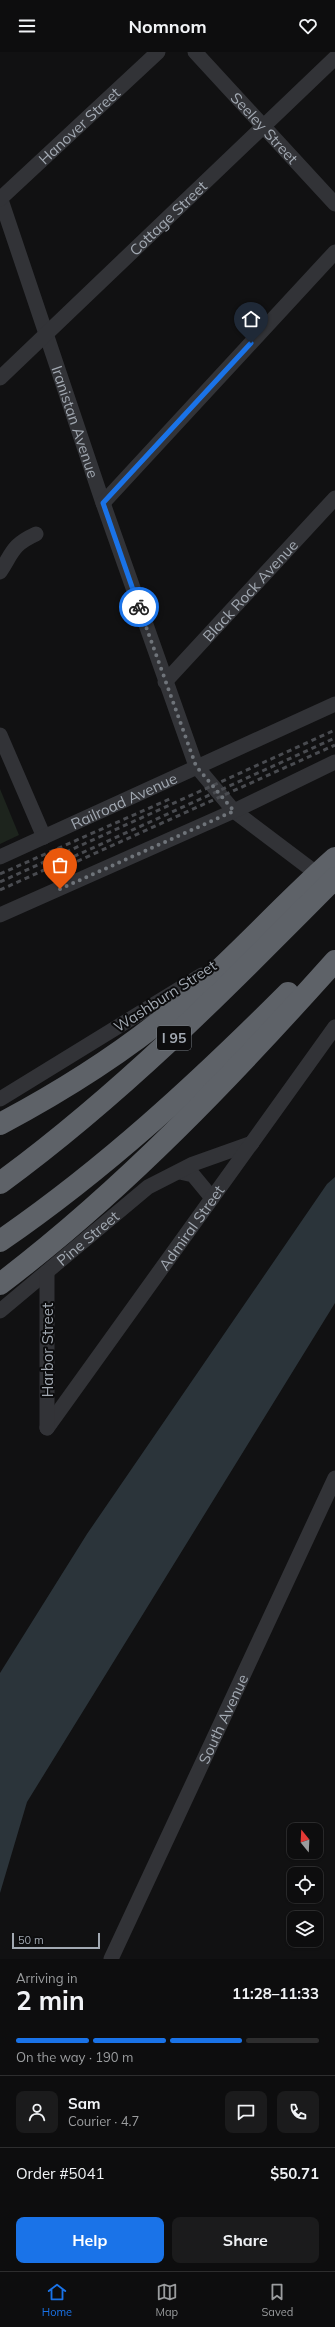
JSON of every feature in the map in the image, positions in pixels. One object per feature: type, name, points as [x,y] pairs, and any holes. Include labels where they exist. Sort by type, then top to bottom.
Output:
[{"type":"highway","points":[[0,1124],[73,1083],[141,1037],[207,981],[290,899],[335,858]]},
{"type":"highway","name":"I 95","points":[[0,1183],[77,1124],[149,1062],[335,878]]},
{"type":"highway","points":[[0,1241],[73,1187],[171,1106],[231,1050],[335,945]]},
{"type":"highway","points":[[0,1284],[59,1238],[102,1200],[242,1062],[335,961]]},
{"type":"street","name":"Hanover Street","points":[[0,198],[158,52]]},
{"type":"street","name":"Seeley Street","points":[[195,52],[335,204]]},
{"type":"street","name":"Cottage Street","points":[[0,378],[335,58]]},
{"type":"street","name":"Iranistan Avenue","points":[[0,198],[47,333],[103,503],[165,682],[196,766],[234,811],[314,872],[335,886]]},
{"type":"street","points":[[103,503],[335,252]]},
{"type":"street","name":"Black Rock Avenue","points":[[165,682],[335,498]]},
{"type":"street","points":[[0,572],[9,555],[20,542],[36,534]]},
{"type":"street","name":"Railroad Avenue","points":[[0,857],[196,766],[335,704]]},
{"type":"street","points":[[0,735],[44,837]]},
{"type":"street","points":[[0,915],[234,811],[335,762]]},
{"type":"street","name":"Washburn Street","points":[[0,1100],[207,972],[314,872]]},
{"type":"street","name":"Admiral Street","points":[[47,1428],[335,1027]]},
{"type":"street","name":"Pine Street","points":[[0,1311],[148,1188],[162,1179],[180,1172],[193,1164],[252,1143]]},
{"type":"street","points":[[180,1172],[193,1175],[212,1198]]},
{"type":"street","name":"Harbor Street","points":[[47,1272],[47,1428]]},
{"type":"street","name":"South Avenue","points":[[111,1959],[335,1478]]},
{"type":"shaded area","points":[[0,789],[19,835],[0,844]]},
{"type":"shaded area","points":[[335,1177],[335,1303],[27,1802],[0,1893],[0,1673],[87,1534],[327,1184]]},
{"type":"railway","points":[[0,882],[335,730]]},
{"type":"railway","points":[[0,890],[335,738]]},
{"type":"railway","points":[[69,865],[335,745]]},
{"type":"railway","points":[[0,874],[172,798]]},
{"type":"way so far","points":[[60,889],[234,811],[196,766],[139,607]]},
{"type":"route","points":[[139,607],[103,503],[251,343]]}]
